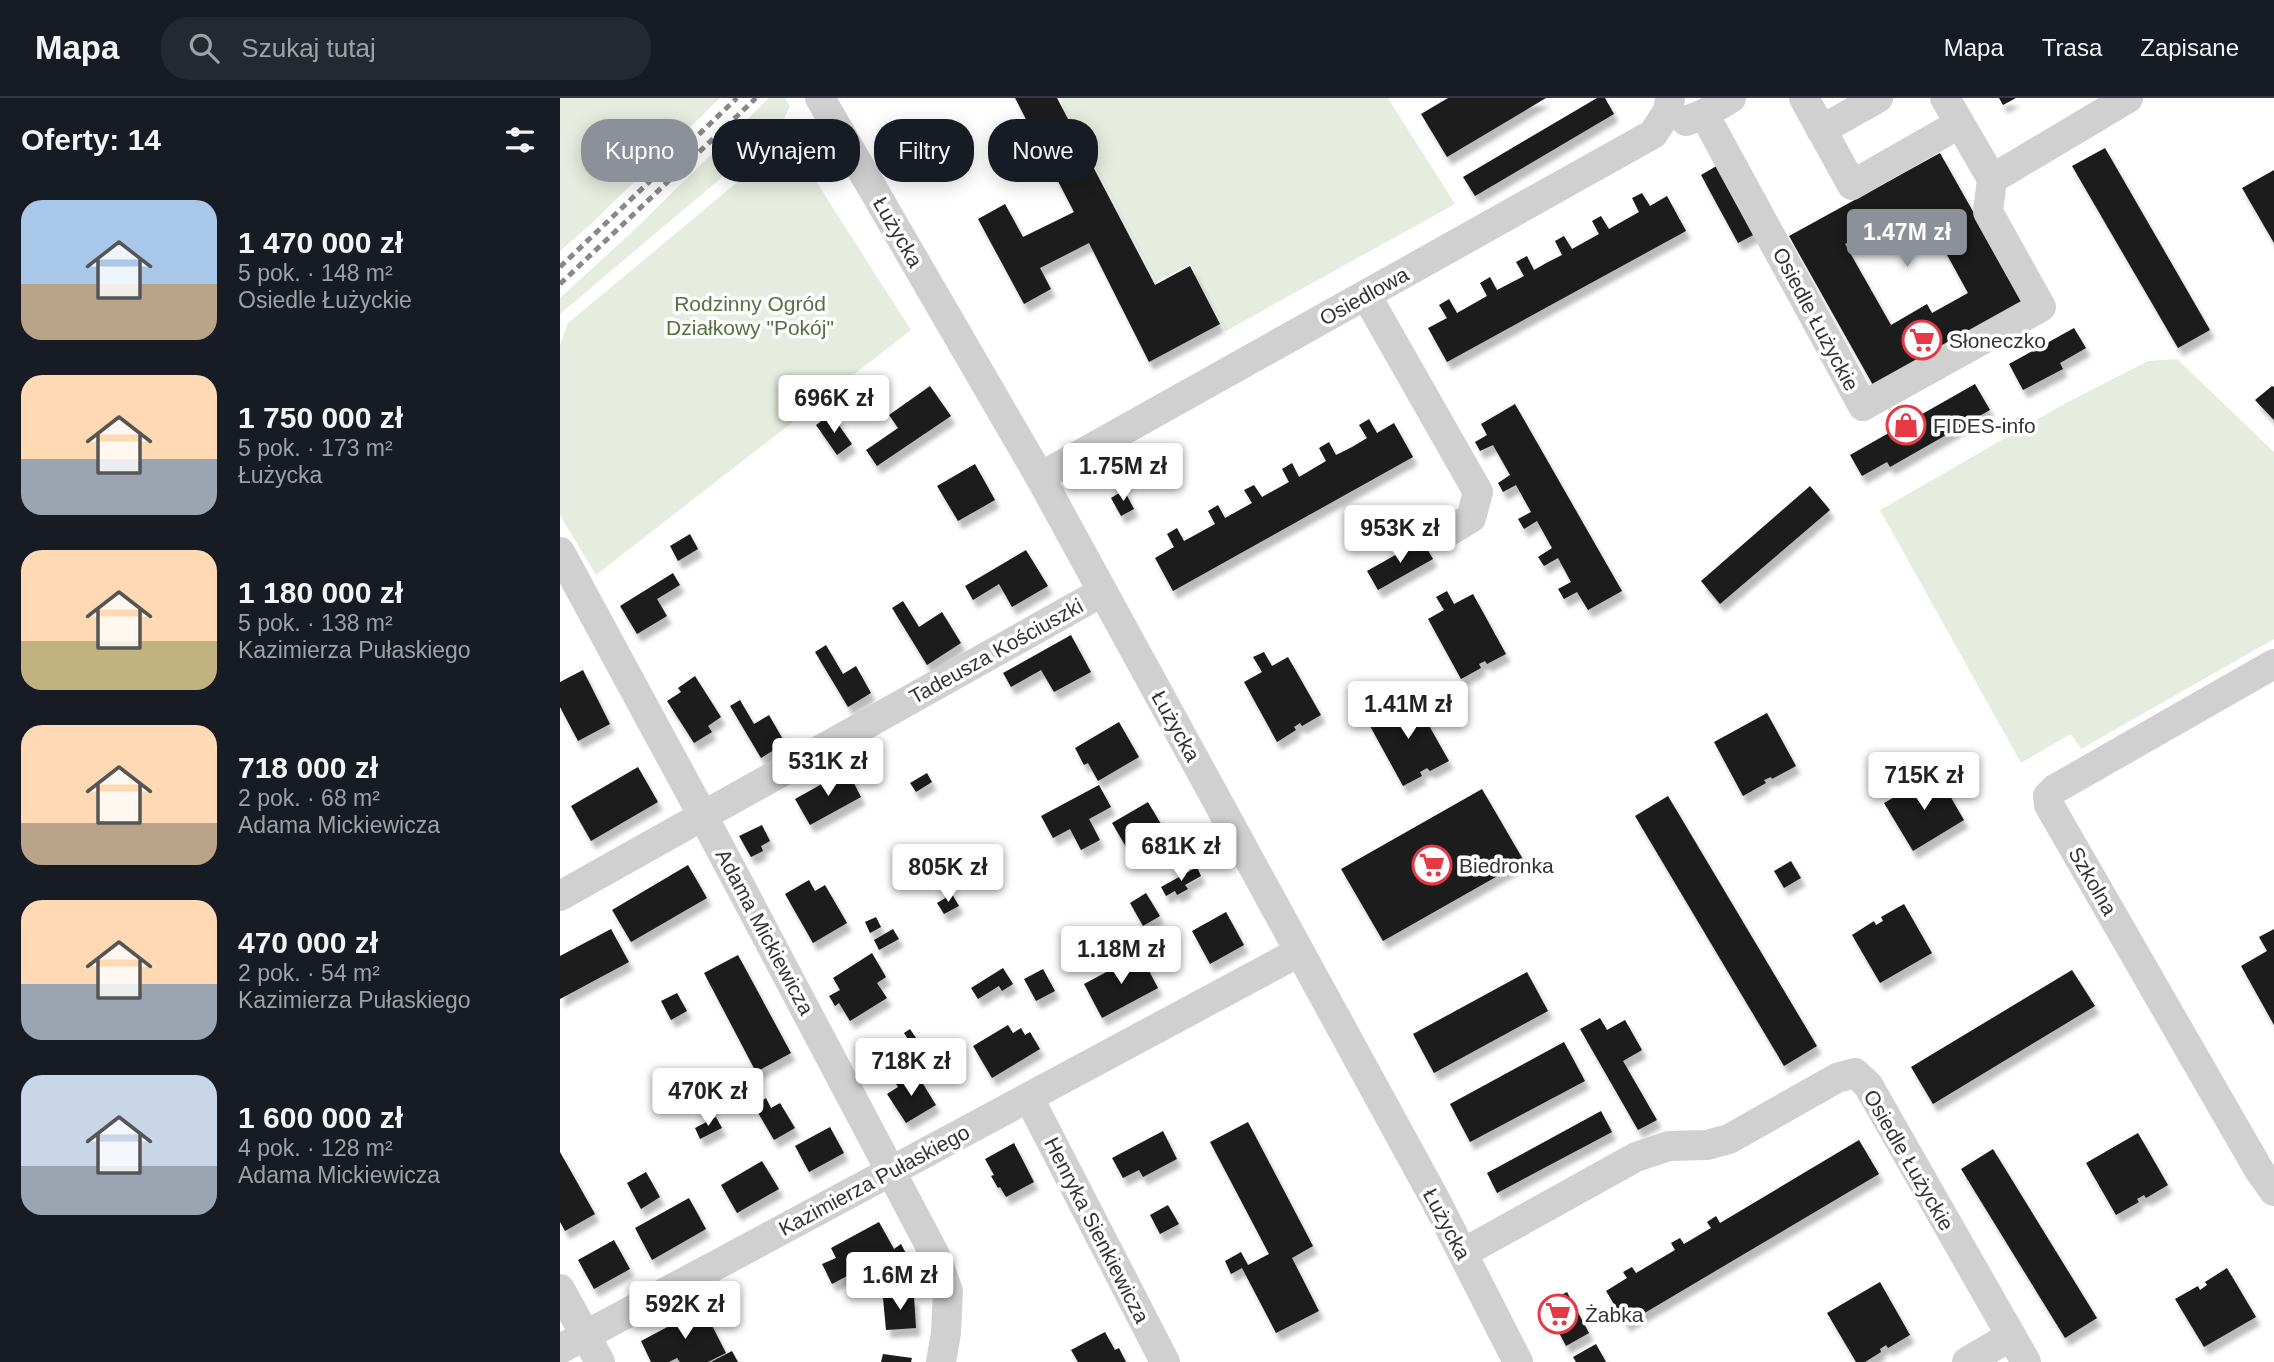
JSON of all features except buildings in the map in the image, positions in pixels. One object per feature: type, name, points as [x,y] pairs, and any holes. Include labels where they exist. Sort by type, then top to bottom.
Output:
[{"type":"street","name":"Łużycka","points":[[820,98],[1040,477],[1463,1254],[1518,1362]]},
{"type":"street","name":"Osiedlowa","points":[[1040,477],[1609,160],[1663,110],[1704,114],[1731,98]]},
{"type":"street","points":[[1804,98],[1852,185],[1959,124]]},
{"type":"street","points":[[1821,130],[1878,98]]},
{"type":"street","points":[[1945,98],[1992,179],[2128,98]]},
{"type":"street","name":"Osiedle Łużyckie","points":[[1704,114],[1863,406],[2041,307],[1988,212],[1992,179]]},
{"type":"street","points":[[1366,295],[1478,492],[1471,519],[1443,535]]},
{"type":"street","name":"Adama Mickiewicza","points":[[560,552],[935,1255],[948,1291],[946,1333],[941,1362]]},
{"type":"street","name":"Tadeusza Kościuszki","points":[[560,896],[1102,592]]},
{"type":"street","name":"Szkolna","points":[[2274,664],[2122,749],[2055,789],[2048,796],[2049,806],[2259,1170],[2274,1191]]},
{"type":"street","name":"Kazimierza Pułaskiego","points":[[573,1342],[1299,952]]},
{"type":"street","name":"Osiedle Łużyckie","points":[[1463,1254],[1636,1157],[1669,1146],[1707,1145],[1729,1139],[1837,1078],[1855,1073],[1868,1085],[2026,1362]]},
{"type":"street","name":"Henryka Sienkiewicza","points":[[1029,1098],[1165,1362]]},
{"type":"street","points":[[560,1289],[573,1342],[600,1362]]},
{"type":"street","points":[[1967,1362],[2011,1336]]},
{"type":"green space","points":[[560,98],[720,98],[698,119],[581,119],[581,182],[634,182],[560,251]]},
{"type":"green space","points":[[769,98],[785,98],[790,106],[784,119],[748,119]]},
{"type":"green space","points":[[1059,98],[1388,98],[1455,204],[1226,331],[1190,265],[1156,282],[1098,172],[1098,119],[1070,119]]},
{"type":"green space","points":[[712,154],[712,182],[716,182],[560,314],[560,298],[683,182],[698,182],[698,167]]},
{"type":"green space","name":"Rodzinny Ogród Działkowy \"Pokój\"","points":[[737,182],[816,182],[911,330],[596,575],[560,515],[560,345],[568,323]]},
{"type":"green space","points":[[2177,359],[2274,452],[2274,639],[2081,749],[2071,734],[2021,763],[1880,510],[2066,403],[2148,361]]},
{"type":"railway","points":[[560,267],[737,98]]},
{"type":"railway","points":[[560,284],[756,98]]},
{"type":"place","name":"Słoneczko","points":[[1922,340]]},
{"type":"place","name":"FIDES-info","points":[[1906,425]]},
{"type":"place","name":"Biedronka","points":[[1432,865]]},
{"type":"place","name":"Żabka","points":[[1558,1314]]}]
